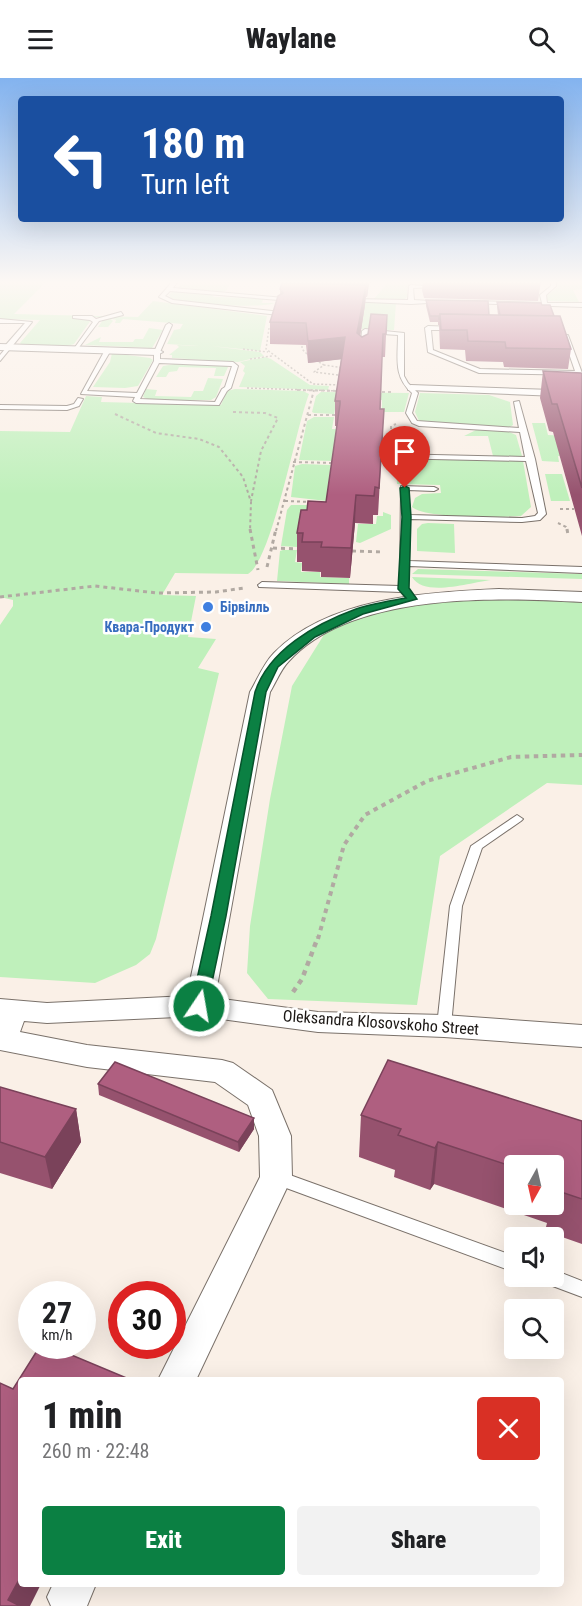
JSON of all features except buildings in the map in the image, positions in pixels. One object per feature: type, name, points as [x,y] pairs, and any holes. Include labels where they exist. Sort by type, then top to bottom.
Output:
[{"type":"street","points":[[127,352],[157,356]]},
{"type":"street","points":[[412,390],[582,394]]},
{"type":"street","points":[[199,1006],[260,692],[274,664],[311,634],[359,611],[408,594],[582,597]]},
{"type":"street","name":"Oleksandra Klosovskoho Street","points":[[6,1010],[47,1013],[199,1006],[318,1022],[376,1026],[444,1026],[582,1036]]},
{"type":"street","points":[[6,1010],[3,1040],[87,1056],[222,1071],[261,1098],[275,1136],[276,1177],[178,1377]]},
{"type":"lane","points":[[107,352],[83,393],[138,395]]},
{"type":"lane","points":[[157,356],[235,366],[228,388],[224,390],[217,404],[136,401],[158,352]]},
{"type":"lane","points":[[401,352],[401,376],[412,390],[409,413],[414,422],[523,430]]},
{"type":"lane","points":[[433,352],[479,371],[579,373],[572,352]]},
{"type":"lane","points":[[0,407],[67,408],[78,405],[80,399]]},
{"type":"lane","points":[[406,517],[537,518],[542,514],[543,510],[517,402]]},
{"type":"lane","points":[[391,456],[531,459]]},
{"type":"lane","points":[[262,585],[408,594],[403,563],[405,488],[434,489]]},
{"type":"lane","points":[[403,563],[582,570]]},
{"type":"lane","points":[[444,1026],[456,906],[477,846],[517,819]]},
{"type":"lane","points":[[276,1177],[504,1260]]},
{"type":"lane","points":[[564,1282],[582,1289]]},
{"type":"path","points":[[269,352],[313,384],[348,385]]},
{"type":"path","points":[[319,362],[347,369],[338,375],[314,372],[324,365]]},
{"type":"path","points":[[335,391],[338,375]]},
{"type":"path","points":[[248,388],[342,391]]},
{"type":"path","points":[[262,585],[314,390]]},
{"type":"path","points":[[373,392],[412,390]]},
{"type":"path","points":[[80,399],[156,433],[199,439],[219,447],[243,477],[251,502]]},
{"type":"path","points":[[231,412],[265,413],[278,418],[261,451],[249,520],[253,553],[262,585]]},
{"type":"path","points":[[308,415],[336,415]]},
{"type":"path","points":[[293,462],[335,463]]},
{"type":"path","points":[[285,501],[318,503]]},
{"type":"path","points":[[273,548],[299,549]]},
{"type":"path","points":[[352,551],[404,553]]},
{"type":"path","points":[[0,597],[95,586],[158,593],[216,592],[262,585]]},
{"type":"path","points":[[276,1016],[302,979],[321,930],[344,845],[365,815],[427,781],[511,757],[582,755]]},
{"type":"green space","points":[[172,352],[260,352],[264,356],[238,362],[172,358],[172,355],[169,355]]},
{"type":"green space","points":[[112,353],[153,360],[138,386],[93,387],[110,362]]},
{"type":"green space","points":[[265,357],[310,385],[329,386],[328,390],[239,387],[245,373],[243,371],[245,366],[240,362]]},
{"type":"green space","points":[[181,363],[228,367],[224,376],[214,376],[216,368],[179,367],[177,371],[169,372],[166,377],[156,377],[163,366]]},
{"type":"green space","points":[[208,378],[223,379],[216,397],[211,400],[150,400],[143,397],[146,389],[157,390],[155,396],[191,397],[194,391],[203,391]]},
{"type":"green space","points":[[235,389],[303,391],[309,394],[283,491],[266,545],[257,564],[248,574],[175,573],[162,595],[196,596],[188,637],[216,639],[198,668],[219,673],[156,939],[150,954],[136,965],[95,983],[0,977],[0,625],[13,606],[13,600],[0,597],[0,431],[70,432],[86,396],[102,397],[101,402],[221,405],[227,391]]},
{"type":"green space","points":[[321,392],[409,393],[404,412],[382,412],[382,400],[356,400],[336,404],[334,414],[314,413],[312,412],[316,396]]},
{"type":"green space","points":[[420,393],[489,395],[510,402],[513,425],[508,428],[419,421],[415,412]]},
{"type":"green space","points":[[314,417],[334,417],[332,429],[353,430],[332,461],[299,460],[307,421]]},
{"type":"green space","points":[[532,423],[545,423],[548,435],[568,436],[574,457],[558,456],[559,462],[542,461]]},
{"type":"green space","points":[[476,430],[507,431],[516,435],[522,456],[493,456],[488,436],[464,436]]},
{"type":"green space","points":[[432,459],[523,461],[531,507],[521,516],[481,517],[432,514],[420,511],[412,507],[415,498],[422,494],[441,493],[440,485],[397,484],[396,467],[418,468],[420,462]]},
{"type":"green space","points":[[302,464],[331,465],[327,501],[291,497],[295,466]]},
{"type":"green space","points":[[545,474],[562,474],[570,501],[551,501]]},
{"type":"green space","points":[[291,505],[327,505],[297,547],[281,546],[287,510]]},
{"type":"green space","points":[[383,512],[391,515],[391,529],[360,543],[356,542],[358,524],[376,524],[377,516],[383,516]]},
{"type":"green space","points":[[422,524],[454,524],[455,553],[417,551],[417,529]]},
{"type":"green space","points":[[297,550],[295,562],[302,563],[301,572],[320,572],[320,577],[349,578],[349,584],[277,581],[280,551]]},
{"type":"green space","points":[[418,569],[582,574],[582,579],[412,574]]},
{"type":"green space","points":[[412,577],[491,580],[437,588],[427,587]]},
{"type":"green space","points":[[582,597],[582,785],[547,783],[440,856],[417,1005],[268,999],[247,973],[250,926],[270,799],[292,686],[330,625],[412,599]]},
{"type":"place","name":"Бірвілль","points":[[208,607]]},
{"type":"place","name":"Квара-Продукт","points":[[206,627]]},
{"type":"route","points":[[199,1006],[260,692],[265,679],[274,664],[311,634],[359,611],[412,599],[404,589],[403,576],[405,488]]}]
